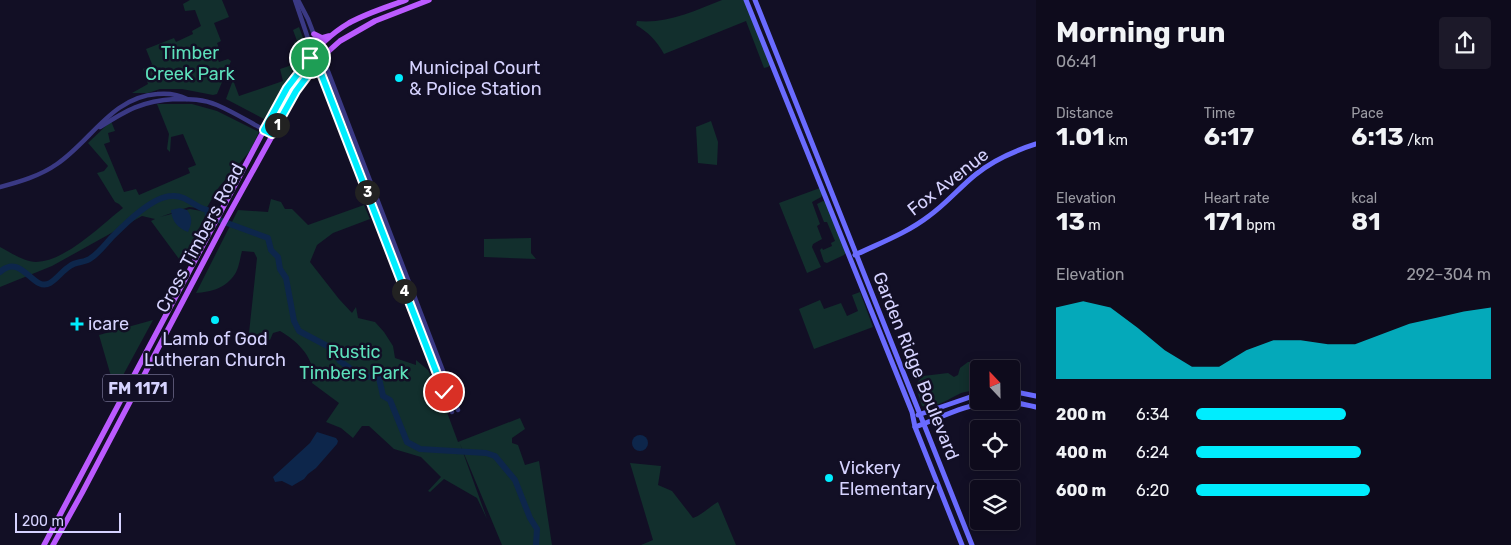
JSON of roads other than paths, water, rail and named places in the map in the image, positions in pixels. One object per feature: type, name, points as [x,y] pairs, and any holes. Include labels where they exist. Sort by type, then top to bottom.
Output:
[{"type":"main road","name":"Cross Timbers Road","points":[[44,545],[287,88],[319,47],[335,33],[356,19],[406,0]]},
{"type":"main road","name":"Cross Timbers Road","points":[[53,545],[231,209],[296,91],[322,57],[340,41],[375,21],[429,0]]},
{"type":"main road","name":"Garden Ridge Boulevard","points":[[746,0],[914,417],[915,427],[962,545]]},
{"type":"main road","name":"Garden Ridge Boulevard","points":[[755,0],[972,545]]},
{"type":"main road","points":[[386,7],[389,16]]},
{"type":"main road","points":[[314,34],[322,38],[335,33]]},
{"type":"main road","name":"Fox Avenue","points":[[850,257],[900,234],[922,221],[994,162],[1036,144]]},
{"type":"main road","points":[[165,316],[173,321]]},
{"type":"main road","points":[[881,336],[895,360],[899,360]]},
{"type":"main road","points":[[1020,393],[1036,396]]},
{"type":"main road","points":[[914,417],[970,397]]},
{"type":"main road","points":[[915,427],[976,405],[991,402],[1010,402],[1036,407]]},
{"type":"street","points":[[296,0],[314,34],[458,410]]},
{"type":"street","points":[[296,0],[340,125],[452,412]]},
{"type":"street","points":[[0,187],[19,182],[56,165],[114,110],[148,94],[181,95],[187,99],[192,98],[217,106],[272,134]]},
{"type":"street","points":[[340,125],[348,123]]},
{"type":"water","points":[[180,208],[187,210],[191,218],[188,232],[181,229],[173,218],[171,210]]},
{"type":"water","points":[[317,432],[336,438],[337,444],[304,479],[292,486],[282,481],[275,482],[273,477],[310,443]]},
{"type":"water","points":[[640,435],[646,437],[648,443],[646,449],[640,451],[634,449],[632,443],[634,437]]},
{"type":"waterway","points":[[0,272],[8,267],[15,267],[21,269],[38,283],[44,285],[50,283],[72,264],[89,260],[125,224],[148,205],[157,200],[172,196],[182,197],[207,210],[208,216],[268,238],[271,250],[278,257],[280,269],[286,278],[294,321],[299,331],[331,348],[340,361],[359,375],[379,378],[383,396],[390,400],[407,442],[420,449],[486,453],[495,456],[515,480],[530,518],[537,529],[536,545]]},
{"type":"place","name":"Municipal Court & Police Station","points":[[399,78]]},
{"type":"place","name":"Lamb of God Lutheran Church","points":[[215,320]]},
{"type":"place","name":"icare","points":[[77,324]]},
{"type":"place","name":"Vickery Elementary","points":[[829,478]]},
{"type":"park label","name":"Timber Creek Park","points":[[190,63]]},
{"type":"park label","name":"Rustic Timbers Park","points":[[354,362]]}]
